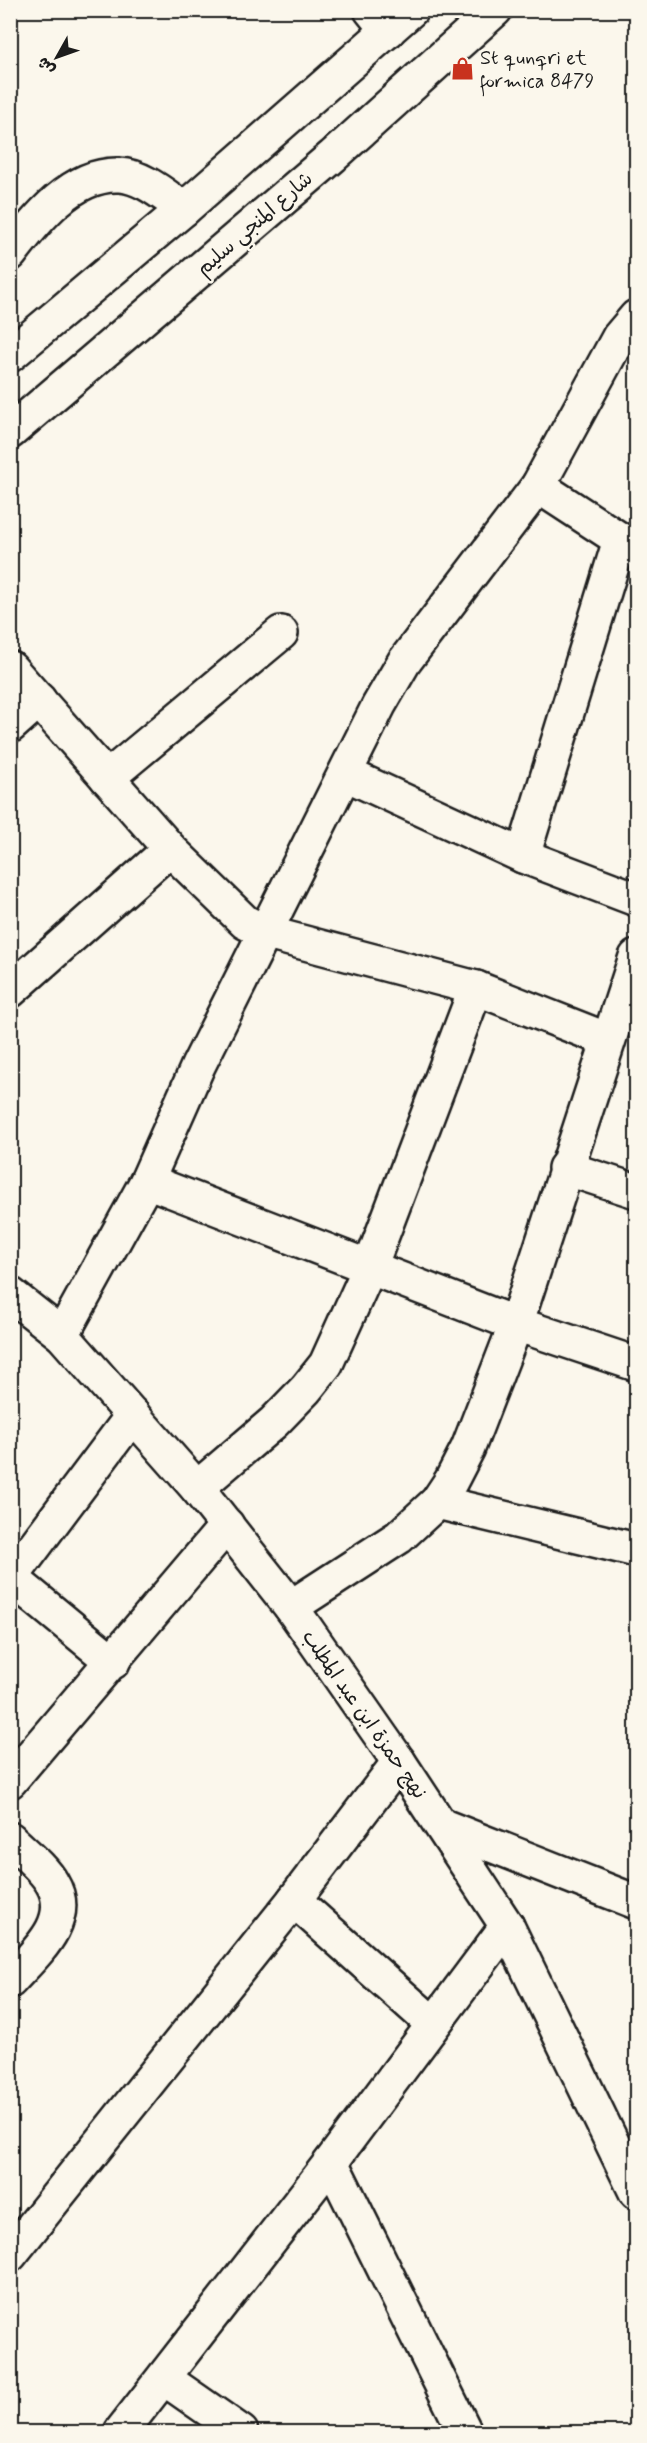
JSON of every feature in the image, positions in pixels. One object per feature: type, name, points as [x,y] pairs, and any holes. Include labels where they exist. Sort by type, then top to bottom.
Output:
[{"type":"street","name":"شارع المنجي سليم","points":[[10,432],[333,156],[495,10]]},
{"type":"street","points":[[10,355],[184,209],[390,17]]},
{"type":"street","points":[[10,254],[46,213],[90,178],[120,175],[150,185],[184,209]]},
{"type":"street","points":[[62,1335],[147,1181],[198,1066],[380,705],[404,662],[538,486],[619,337],[636,317]]},
{"type":"street","points":[[523,856],[628,545],[538,486]]},
{"type":"street","points":[[107,778],[281,633]]},
{"type":"street","points":[[10,668],[170,849],[245,921],[267,933],[476,988],[608,1040]]},
{"type":"street","points":[[10,726],[39,700]]},
{"type":"street","points":[[346,774],[523,856],[636,899]]},
{"type":"street","points":[[10,991],[170,849]]},
{"type":"street","points":[[291,1607],[399,1537],[437,1502],[468,1448],[516,1324],[565,1168],[636,957]]},
{"type":"street","points":[[196,1488],[274,1422],[319,1372],[339,1340],[370,1268],[476,988]]},
{"type":"street","points":[[565,1168],[636,1191]]},
{"type":"street","points":[[147,1181],[516,1324],[636,1364]]},
{"type":"street","name":"نهج حمزة ابن عبد المطلب","points":[[10,1294],[62,1335],[227,1525],[291,1607],[399,1762],[507,1926],[636,2193]]},
{"type":"street","points":[[113,1662],[11,1578],[133,1415]]},
{"type":"street","points":[[437,1502],[636,1550]]},
{"type":"street","points":[[10,1781],[227,1525]]},
{"type":"street","points":[[10,2255],[294,1900],[399,1762]]},
{"type":"street","points":[[443,1826],[636,1902]]},
{"type":"street","points":[[10,1839],[52,1882],[60,1904],[58,1922],[10,1981]]},
{"type":"street","points":[[294,1900],[432,2024]]},
{"type":"street","points":[[120,2433],[165,2379],[331,2162],[507,1926]]},
{"type":"street","points":[[331,2162],[465,2433]]},
{"type":"street","points":[[165,2379],[241,2433]]},
{"type":"place","name":"St qunqri et formica 8479","points":[[462,68]]}]
